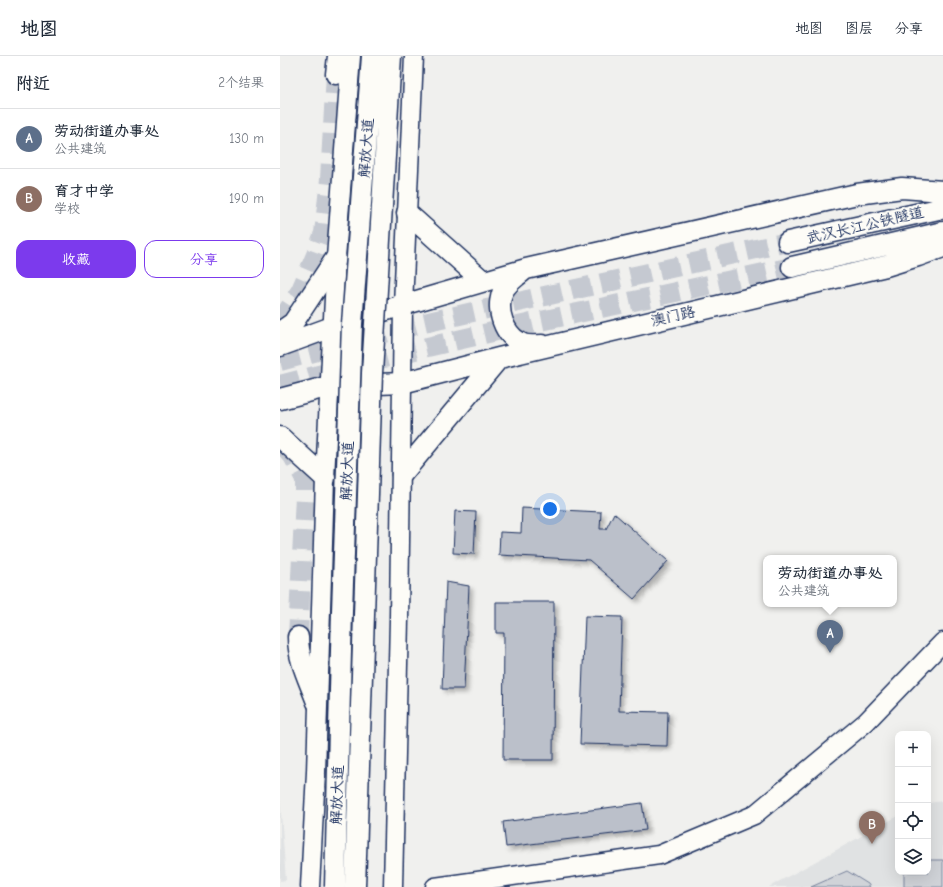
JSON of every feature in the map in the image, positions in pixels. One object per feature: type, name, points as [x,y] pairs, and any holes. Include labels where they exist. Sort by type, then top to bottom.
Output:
[{"type":"main road","name":"解放大道","points":[[310,887],[316,772],[325,478],[332,327],[351,56]]},
{"type":"main road","name":"解放大道","points":[[335,887],[342,611],[352,324],[372,56]]},
{"type":"main road","name":"解放大道","points":[[355,887],[372,373],[391,56]]},
{"type":"main road","points":[[393,887],[402,474],[403,305],[414,56]]},
{"type":"main road","points":[[280,346],[332,327],[526,269],[857,194],[902,188],[943,191]]},
{"type":"main road","name":"武汉长江公铁隧道","points":[[788,242],[943,208]]},
{"type":"main road","points":[[408,213],[483,281]]},
{"type":"main road","name":"武汉长江公铁隧道","points":[[792,267],[943,232]]},
{"type":"main road","name":"澳门路","points":[[280,399],[330,386],[402,383],[499,358],[886,266],[943,247]]},
{"type":"main road","points":[[280,332],[293,323],[336,258]]},
{"type":"main road","points":[[526,269],[512,280],[504,290],[500,302],[501,317],[507,332],[524,345],[555,345]]},
{"type":"main road","points":[[402,474],[499,358]]},
{"type":"main road","points":[[280,437],[325,478]]},
{"type":"main road","points":[[298,637],[298,648],[301,661],[317,702]]},
{"type":"main road","points":[[435,887],[659,855],[754,815],[866,722],[943,642]]},
{"type":"shaded area","points":[[280,800],[286,880],[280,881]]},
{"type":"shaded area","points":[[943,801],[943,887],[769,887],[895,818],[895,875],[931,875],[931,803]]},
{"type":"shaded area","points":[[931,860],[943,860],[943,887],[904,887],[904,875],[931,875]]},
{"type":"shaded area","points":[[847,871],[868,884],[870,887],[811,887]]},
{"type":"building","points":[[522,508],[601,512],[600,529],[606,529],[614,513],[668,561],[634,599],[589,560],[499,555],[500,532],[521,533]]},
{"type":"building","points":[[455,511],[476,512],[474,554],[453,553]]},
{"type":"building","points":[[446,582],[469,586],[464,689],[442,689]]},
{"type":"building","points":[[496,602],[554,602],[553,760],[503,760],[504,633],[496,633]]},
{"type":"building","points":[[585,616],[622,617],[619,711],[668,712],[667,746],[580,744]]},
{"type":"building","points":[[642,803],[646,830],[506,847],[503,822]]},
{"type":"tunnel","points":[[280,323],[301,290],[324,233],[330,179],[336,74]]},
{"type":"tunnel","points":[[280,361],[419,324],[788,242]]},
{"type":"tunnel","points":[[280,385],[419,349],[536,322],[792,267]]},
{"type":"tunnel","points":[[285,447],[293,456],[305,479],[298,637]]},
{"type":"place","name":"劳动街道办事处","points":[[830,653]]},
{"type":"place","name":"育才中学","points":[[872,844]]}]
